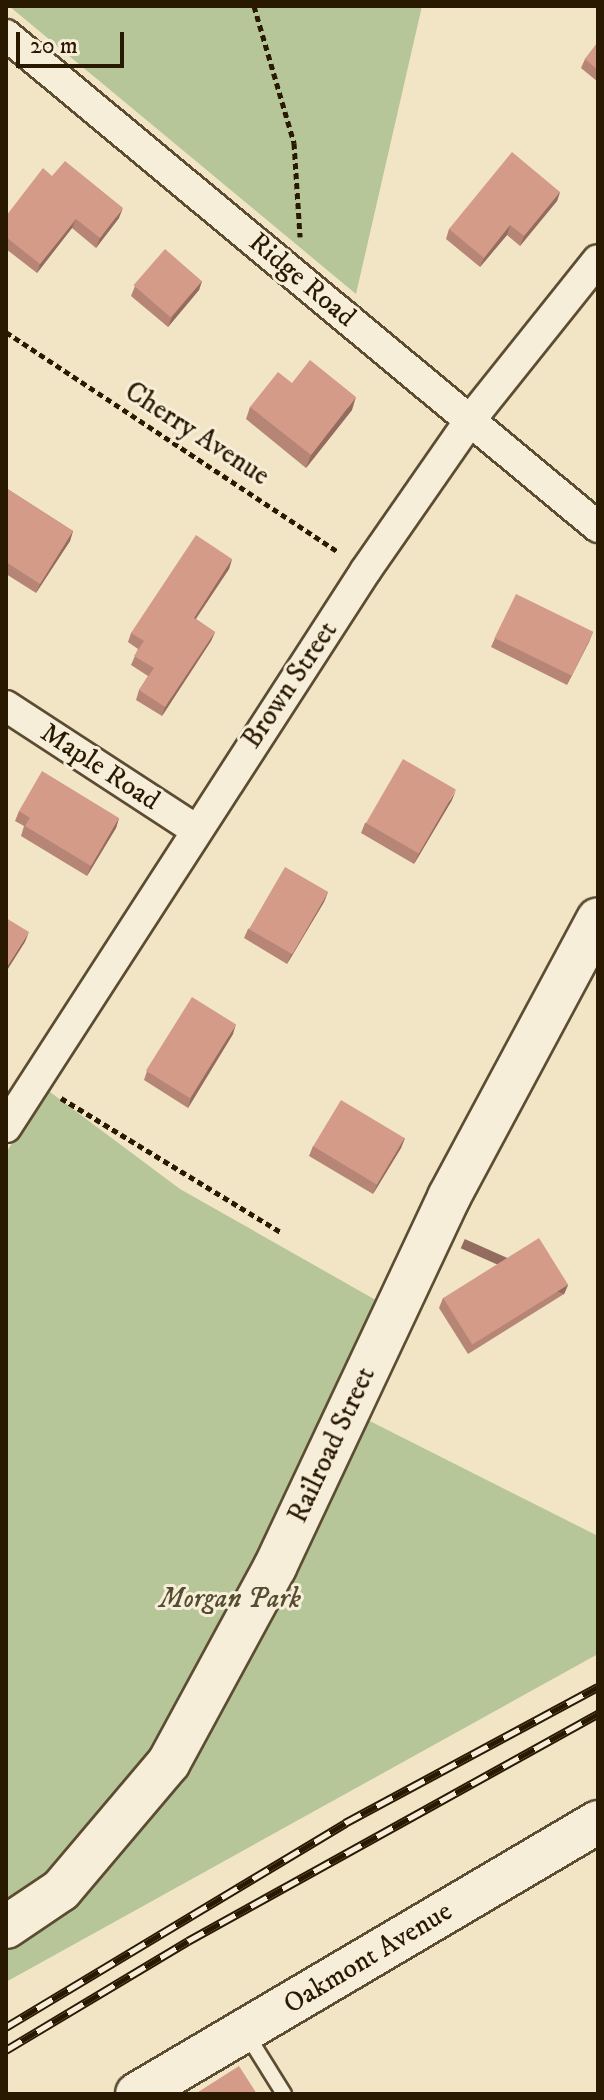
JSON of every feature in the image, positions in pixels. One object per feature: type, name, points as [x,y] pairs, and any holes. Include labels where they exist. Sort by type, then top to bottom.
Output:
[{"type":"street","name":"Ridge Road","points":[[6,35],[598,527]]},
{"type":"street","name":"Brown Street","points":[[6,1127],[195,829],[366,570],[471,419],[598,260]]},
{"type":"street","name":"Maple Road","points":[[6,706],[195,829]]},
{"type":"street","name":"Railroad Street","points":[[6,1927],[61,1890],[169,1762],[275,1567],[449,1197],[598,919]]},
{"type":"street","name":"Oakmont Avenue","points":[[137,2094],[598,1822]]},
{"type":"lane","points":[[245,2031],[284,2094]]},
{"type":"path","points":[[254,6],[294,143],[301,233],[287,267]]},
{"type":"path","name":"Cherry Avenue","points":[[6,332],[366,570]]},
{"type":"path","points":[[33,1081],[282,1233]]},
{"type":"green space","points":[[9,6],[422,6],[356,294]]},
{"type":"green space","name":"Morgan Park","points":[[46,1089],[180,1189],[381,1303],[336,1404],[598,1536],[598,1654],[6,1982],[6,1153]]},
{"type":"building","points":[[598,42],[598,70],[585,59]]},
{"type":"building","points":[[512,152],[560,192],[524,236],[510,225],[484,258],[449,229]]},
{"type":"building","points":[[65,161],[123,208],[100,238],[76,219],[40,264],[6,237],[6,216],[43,168],[52,176]]},
{"type":"building","points":[[165,249],[202,281],[170,317],[134,285]]},
{"type":"building","points":[[310,360],[356,397],[311,455],[250,407],[278,372],[292,383]]},
{"type":"building","points":[[6,488],[73,531],[40,584],[6,562]]},
{"type":"building","points":[[196,535],[232,559],[194,618],[215,632],[165,707],[139,690],[154,668],[134,656],[144,641],[131,633]]},
{"type":"building","points":[[516,594],[593,632],[572,676],[495,638]]},
{"type":"building","points":[[403,759],[456,790],[419,854],[366,823]]},
{"type":"building","points":[[42,771],[119,818],[91,866],[25,826],[30,818],[19,811]]},
{"type":"building","points":[[285,867],[328,892],[292,954],[249,929]]},
{"type":"building","points":[[6,918],[29,932],[6,968]]},
{"type":"building","points":[[192,997],[236,1025],[190,1098],[146,1071]]},
{"type":"building","points":[[341,1100],[404,1138],[377,1184],[313,1146]]},
{"type":"building","points":[[539,1238],[568,1285],[472,1345],[443,1298]]},
{"type":"building","points":[[239,2066],[257,2094],[195,2094]]},
{"type":"railway","points":[[6,2027],[345,1823],[598,1687]]},
{"type":"railway","points":[[6,2050],[188,1941],[598,1714]]}]
